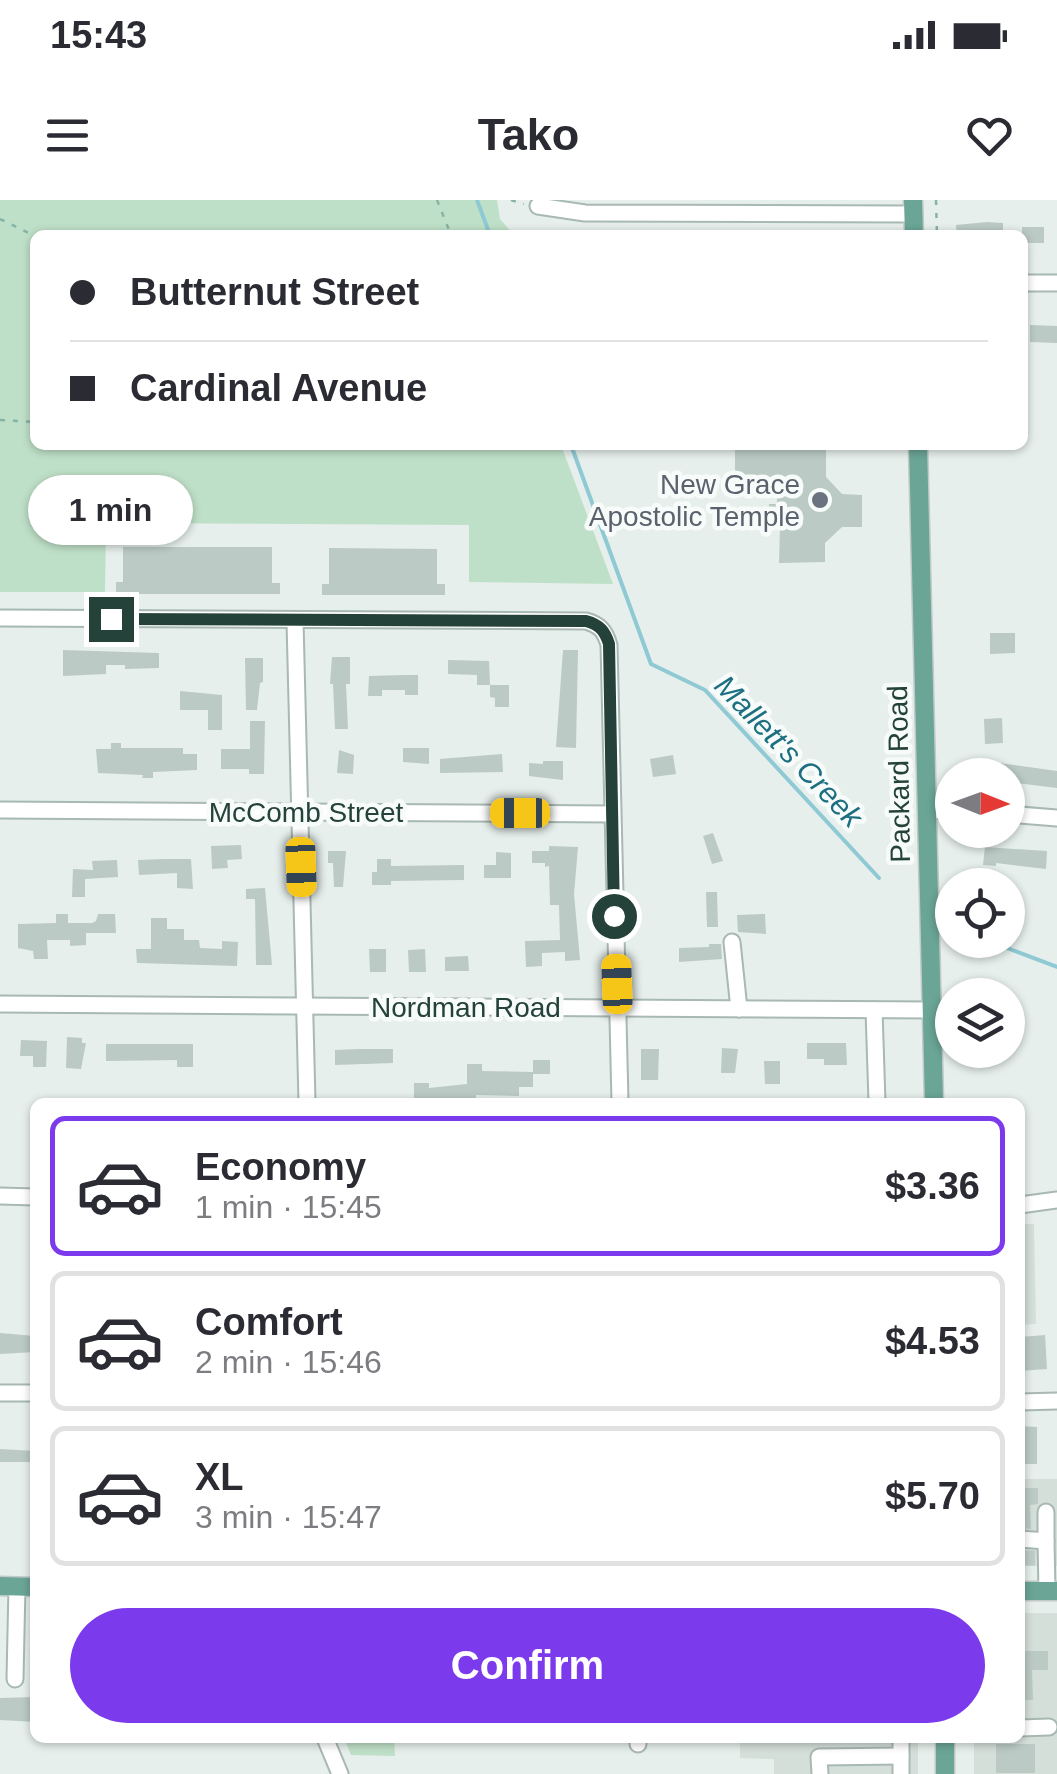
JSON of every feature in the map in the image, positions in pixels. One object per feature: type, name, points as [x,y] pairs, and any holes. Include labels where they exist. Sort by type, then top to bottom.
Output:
[{"type":"main road","name":"Packard Road","points":[[918,450],[934,1098]]},
{"type":"main road","points":[[1025,1591],[1052,1591]]},
{"type":"main road","points":[[945,1743],[946,1774]]},
{"type":"street","points":[[538,206],[585,213],[913,207]]},
{"type":"street","points":[[1028,284],[1057,284]]},
{"type":"street","points":[[0,618],[597,624],[606,633],[609,644],[620,1098]]},
{"type":"street","points":[[296,621],[307,1098]]},
{"type":"street","name":"McComb Street","points":[[0,810],[611,814]]},
{"type":"street","points":[[927,811],[935,811]]},
{"type":"street","points":[[1025,815],[1057,818]]},
{"type":"street","points":[[732,942],[739,1009]]},
{"type":"street","name":"Nordman Road","points":[[0,1004],[932,1010]]},
{"type":"street","points":[[874,1010],[876,1098]]},
{"type":"street","points":[[0,1196],[30,1196]]},
{"type":"street","points":[[1025,1204],[1057,1200]]},
{"type":"street","points":[[0,1392],[30,1393]]},
{"type":"street","points":[[1025,1402],[1057,1401]]},
{"type":"street","points":[[1046,1512],[1043,1553],[1052,1591]]},
{"type":"street","points":[[1025,1543],[1043,1553]]},
{"type":"street","points":[[16,1679],[17,1586]]},
{"type":"street","points":[[1025,1728],[1049,1728]]},
{"type":"street","points":[[327,1743],[340,1774]]},
{"type":"street","points":[[901,1743],[901,1774]]},
{"type":"street","points":[[820,1774],[820,1757],[901,1756]]},
{"type":"path","points":[[437,200],[449,230]]},
{"type":"path","points":[[936,200],[937,230]]},
{"type":"path","points":[[0,219],[30,234]]},
{"type":"path","points":[[0,420],[30,422]]},
{"type":"shaded area","points":[[1025,1224],[1034,1224],[1036,1324],[1025,1325]]},
{"type":"shaded area","points":[[1025,1479],[1057,1479],[1057,1566],[1025,1566]]},
{"type":"shaded area","points":[[1025,1613],[1057,1613],[1057,1774],[974,1774],[974,1743],[1025,1743]]},
{"type":"shaded area","points":[[740,1743],[918,1743],[918,1774],[774,1774],[774,1759],[740,1758]]},
{"type":"green space","points":[[0,200],[497,200],[500,219],[510,230],[30,230],[30,450],[563,450],[613,584],[469,582],[469,525],[106,523],[105,592],[0,592]]},
{"type":"green space","points":[[346,1743],[394,1743],[395,1756],[351,1755]]},
{"type":"building","points":[[1003,223],[1003,230],[956,230],[956,225]]},
{"type":"building","points":[[1044,227],[1044,243],[1028,243],[1028,230],[1022,230]]},
{"type":"building","points":[[1030,325],[1057,326],[1057,343],[1030,342]]},
{"type":"building","name":"New Grace Apostolic Temple","points":[[735,450],[826,450],[826,477],[842,494],[862,495],[862,527],[842,527],[825,543],[825,562],[779,563],[780,527],[777,516],[769,516],[769,504],[777,504],[777,477],[735,477]]},
{"type":"building","points":[[123,547],[272,547],[272,583],[280,583],[280,594],[116,594],[116,582],[123,582]]},
{"type":"building","points":[[329,548],[437,549],[437,584],[445,584],[445,595],[322,595],[322,584],[329,584]]},
{"type":"building","points":[[990,633],[1015,633],[1015,653],[990,654]]},
{"type":"building","points":[[63,650],[159,653],[159,668],[106,665],[106,674],[63,676]]},
{"type":"building","points":[[563,650],[578,650],[576,748],[556,747]]},
{"type":"building","points":[[332,657],[350,657],[350,684],[346,684],[348,729],[335,729],[330,684]]},
{"type":"building","points":[[245,658],[263,658],[257,710],[246,710]]},
{"type":"building","points":[[448,660],[489,661],[490,685],[477,685],[477,675],[448,674]]},
{"type":"building","points":[[418,675],[418,695],[405,695],[405,690],[382,690],[382,696],[368,696],[369,676]]},
{"type":"building","points":[[490,685],[509,685],[509,707],[495,707]]},
{"type":"building","points":[[180,691],[222,695],[222,730],[208,730],[208,710],[180,710]]},
{"type":"building","points":[[1002,718],[1003,743],[985,744],[984,719]]},
{"type":"building","points":[[250,721],[265,721],[264,774],[249,774],[249,769],[221,769],[221,749],[250,749]]},
{"type":"building","points":[[111,743],[121,743],[121,748],[183,748],[183,754],[197,754],[197,770],[153,772],[153,778],[98,773],[96,749],[111,749]]},
{"type":"building","points":[[403,748],[429,748],[429,764],[403,762]]},
{"type":"building","points":[[339,750],[354,755],[353,774],[337,773]]},
{"type":"building","points":[[502,754],[503,772],[440,773],[440,759]]},
{"type":"building","points":[[673,755],[676,774],[653,777],[650,759]]},
{"type":"building","points":[[563,761],[563,780],[529,776],[529,763]]},
{"type":"building","points":[[1025,767],[1057,771],[1057,788],[1025,784]]},
{"type":"building","points":[[713,833],[723,861],[712,864],[703,836]]},
{"type":"building","points":[[241,845],[242,859],[227,860],[228,868],[212,869],[211,846]]},
{"type":"building","points":[[549,846],[578,847],[574,894],[580,960],[565,961],[565,952],[542,953],[542,966],[526,967],[525,941],[560,940],[559,905],[550,905],[549,866],[532,863],[532,851],[549,851]]},
{"type":"building","points":[[985,848],[1047,851],[1046,869],[983,865]]},
{"type":"building","points":[[328,851],[346,851],[343,887],[334,887]]},
{"type":"building","points":[[496,852],[511,853],[511,878],[484,878],[484,865],[496,865]]},
{"type":"building","points":[[191,859],[193,889],[177,888],[177,873],[139,875],[138,860]]},
{"type":"building","points":[[377,859],[391,859],[391,866],[464,865],[464,880],[372,885]]},
{"type":"building","points":[[117,860],[118,877],[85,879],[85,897],[72,897],[73,869],[93,870],[92,861]]},
{"type":"building","points":[[265,888],[272,965],[256,965],[255,899],[246,899],[246,889]]},
{"type":"building","points":[[706,892],[717,892],[718,927],[707,927]]},
{"type":"building","points":[[56,914],[68,914],[68,923],[92,923],[98,914],[115,914],[116,933],[86,933],[86,945],[70,946],[70,940],[47,940],[48,959],[34,959],[33,951],[18,948],[18,924],[56,923]]},
{"type":"building","points":[[765,914],[766,934],[738,932],[737,915]]},
{"type":"building","points":[[151,918],[167,918],[167,929],[184,929],[184,940],[199,940],[200,948],[222,949],[222,941],[238,942],[237,966],[137,963],[136,949],[151,949]]},
{"type":"building","points":[[721,944],[722,959],[679,962],[679,948]]},
{"type":"building","points":[[369,949],[386,949],[386,972],[370,972]]},
{"type":"building","points":[[425,949],[426,972],[409,972],[408,950]]},
{"type":"building","points":[[468,956],[469,971],[445,971],[445,957]]},
{"type":"building","points":[[67,1037],[82,1038],[82,1043],[86,1043],[81,1069],[66,1068]]},
{"type":"building","points":[[21,1040],[47,1041],[46,1067],[33,1067],[33,1056],[20,1056]]},
{"type":"building","points":[[807,1043],[846,1043],[847,1065],[824,1065],[824,1059],[807,1059]]},
{"type":"building","points":[[106,1044],[193,1044],[193,1067],[177,1067],[177,1060],[106,1061]]},
{"type":"building","points":[[722,1048],[738,1049],[735,1073],[721,1073]]},
{"type":"building","points":[[393,1049],[393,1063],[335,1065],[335,1050]]},
{"type":"building","points":[[641,1049],[659,1049],[658,1080],[641,1080]]},
{"type":"building","points":[[533,1060],[550,1060],[550,1074],[533,1074],[533,1087],[519,1087],[519,1096],[414,1098],[414,1083],[429,1083],[429,1088],[467,1084],[467,1064],[482,1064],[482,1071],[533,1072]]},
{"type":"building","points":[[764,1061],[780,1061],[780,1084],[765,1084]]},
{"type":"building","points":[[0,1333],[30,1336],[30,1352],[0,1354]]},
{"type":"building","points":[[1045,1335],[1047,1369],[1025,1371],[1025,1337]]},
{"type":"building","points":[[1025,1426],[1037,1427],[1037,1464],[1025,1464]]},
{"type":"building","points":[[0,1449],[30,1451],[30,1462],[0,1462]]},
{"type":"building","points":[[1025,1488],[1038,1488],[1038,1504],[1030,1505],[1031,1529],[1025,1528]]},
{"type":"building","points":[[1025,1651],[1048,1651],[1048,1670],[1032,1670],[1033,1700],[1025,1700]]},
{"type":"building","points":[[30,1697],[30,1722],[0,1720],[0,1698]]},
{"type":"building","points":[[996,1744],[1035,1744],[1035,1773],[996,1773]]},
{"type":"waterway","name":"Mallett's Creek","points":[[477,200],[488,230]]},
{"type":"waterway","name":"Mallett's Creek","points":[[573,450],[651,664],[705,690],[879,878]]},
{"type":"waterway","name":"Mallett's Creek","points":[[1025,955],[1057,967]]},
{"type":"tunnel","points":[[1025,1558],[1036,1558]]},
{"type":"place","name":"New Grace Apostolic Temple","points":[[820,500]]},
{"type":"route","points":[[111,619],[597,624],[606,633],[609,644],[614,916]]}]
